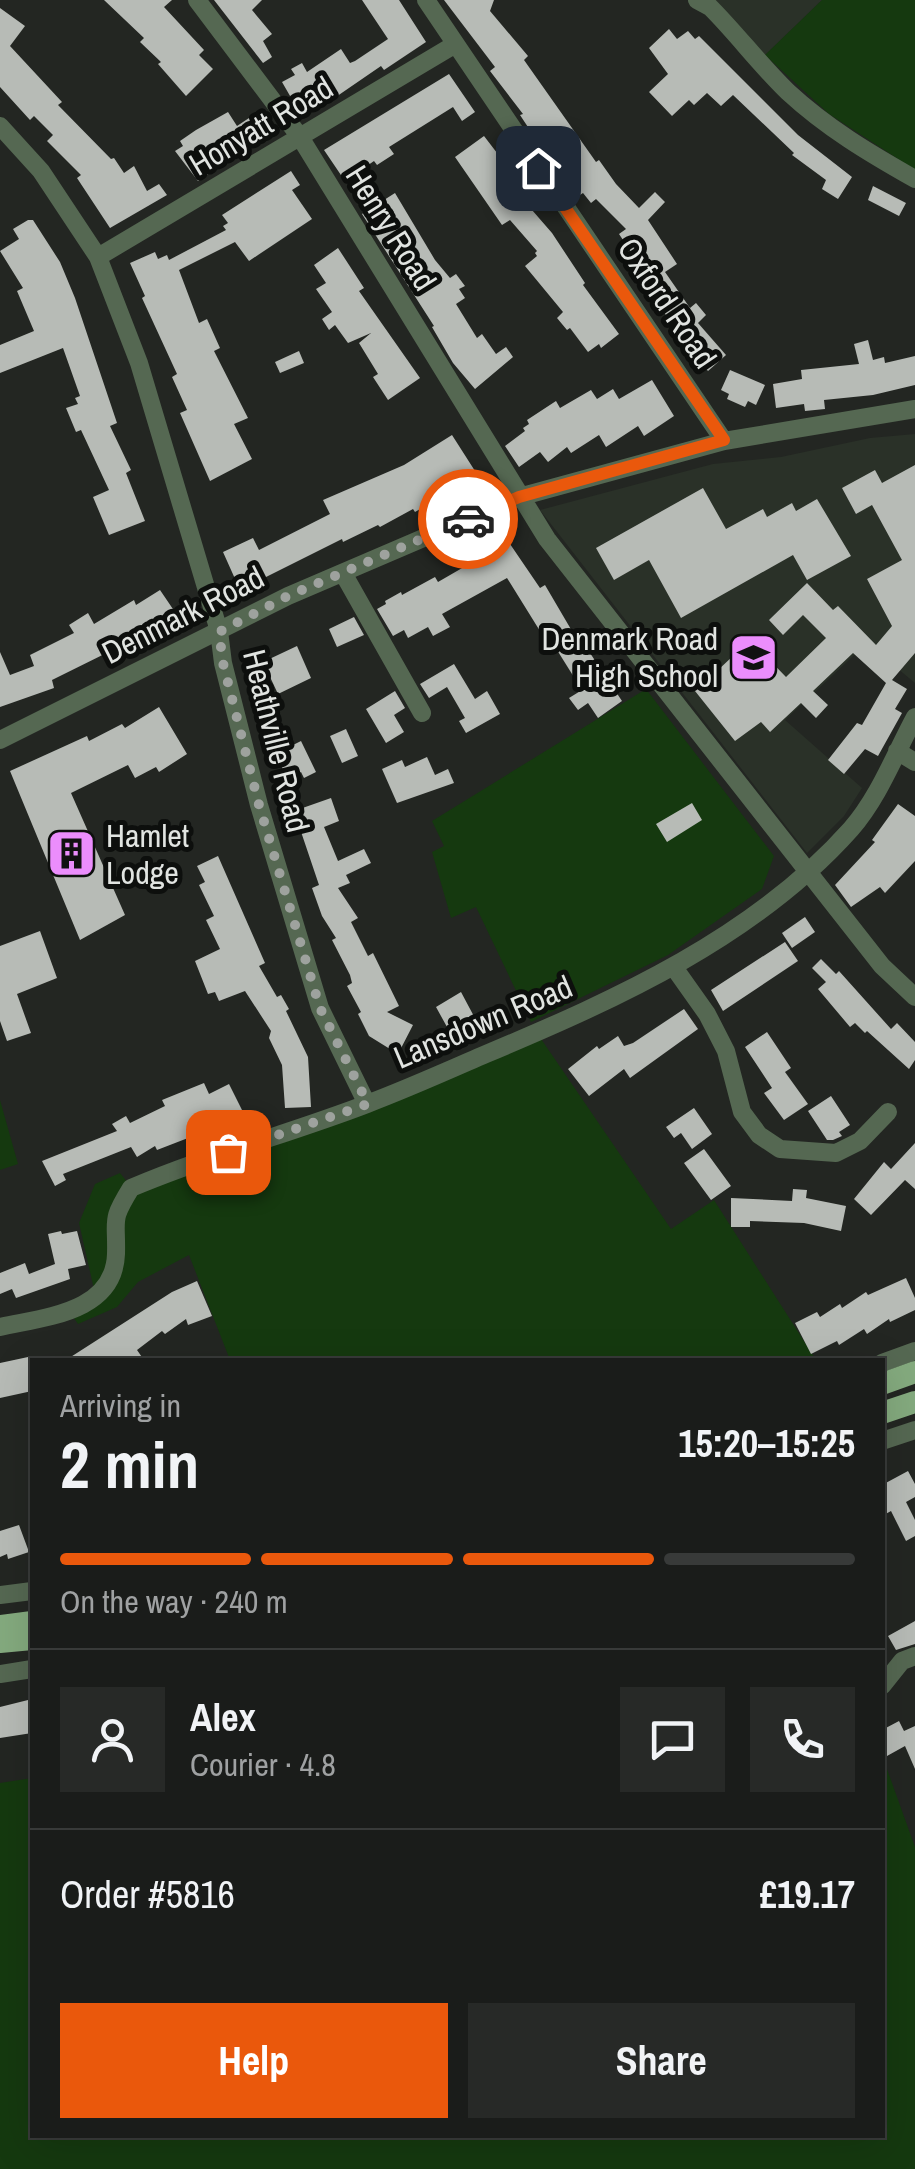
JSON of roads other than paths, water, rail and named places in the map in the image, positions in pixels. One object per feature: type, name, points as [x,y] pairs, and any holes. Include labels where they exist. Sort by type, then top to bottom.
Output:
[{"type":"main road","points":[[885,1383],[915,1372]]},
{"type":"main road","points":[[885,1413],[915,1402]]},
{"type":"main road","points":[[0,1626],[30,1622]]},
{"type":"main road","points":[[0,1642],[30,1638]]},
{"type":"street","name":"Henry Road","points":[[197,0],[300,138],[546,540],[882,966],[915,997]]},
{"type":"street","name":"Oxford Road","points":[[426,0],[724,440]]},
{"type":"street","points":[[696,0],[710,6],[786,89],[820,119],[856,146],[915,179]]},
{"type":"street","name":"Honyatt Road","points":[[98,257],[454,45]]},
{"type":"street","name":"Heathville Road","points":[[0,126],[40,171],[98,257],[139,363],[219,632],[223,663],[259,805],[320,1008],[368,1104]]},
{"type":"street","name":"Denmark Road","points":[[0,740],[343,572],[519,497],[724,440],[915,409]]},
{"type":"street","points":[[343,572],[422,713]]},
{"type":"street","name":"Lansdown Road","points":[[0,1327],[69,1311],[96,1298],[110,1281],[116,1256],[113,1231],[117,1211],[132,1188],[368,1104],[536,1033],[673,966],[748,919],[807,872],[853,827],[915,717]]},
{"type":"street","points":[[897,751],[915,762]]},
{"type":"street","points":[[673,966],[720,1038],[742,1112],[759,1135],[780,1149],[836,1153],[860,1141],[881,1119],[890,1140]]},
{"type":"street","points":[[885,1363],[915,1350]]},
{"type":"street","points":[[885,1441],[915,1430]]},
{"type":"street","points":[[0,1596],[30,1591]]},
{"type":"street","points":[[885,1682],[902,1661],[915,1656]]},
{"type":"street","points":[[0,1674],[30,1670]]},
{"type":"place","name":"Denmark Road High School","points":[[753,657]]},
{"type":"place","name":"Hamlet Lodge","points":[[71,854]]}]
